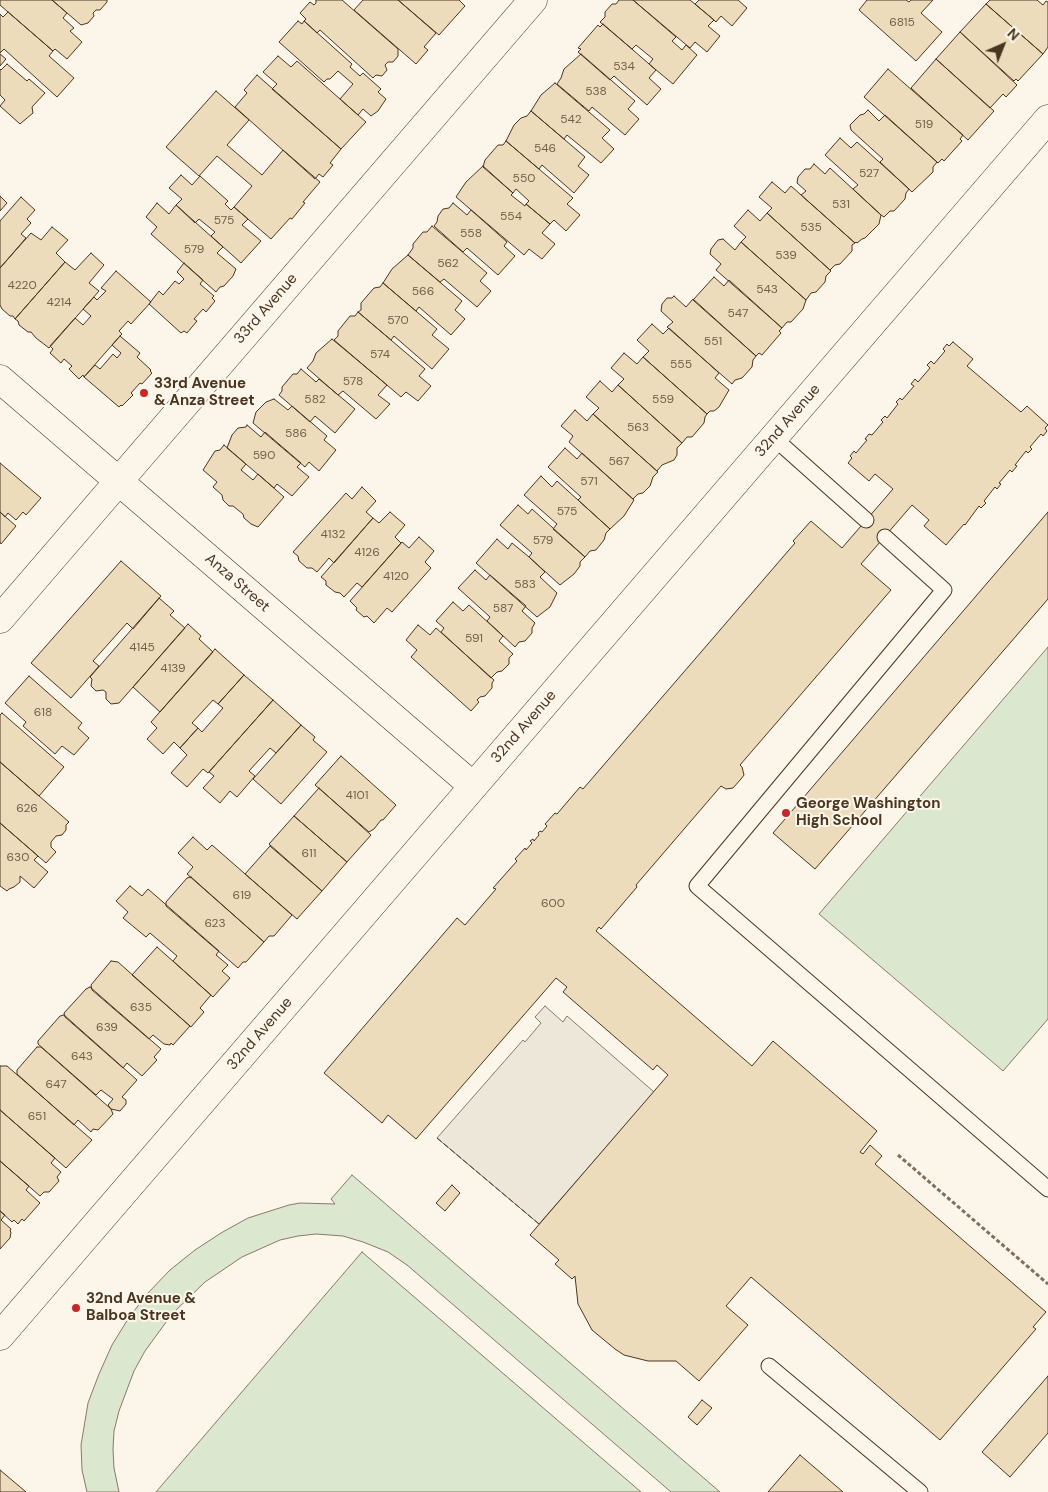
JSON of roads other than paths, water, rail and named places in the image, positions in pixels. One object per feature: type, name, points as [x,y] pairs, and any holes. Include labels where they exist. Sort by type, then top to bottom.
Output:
[{"type":"street","name":"33rd Avenue","points":[[0,619],[532,0]]},
{"type":"street","name":"32nd Avenue","points":[[0,1336],[1048,119]]},
{"type":"street","name":"Anza Street","points":[[0,379],[473,786]]},
{"type":"lane","points":[[774,438],[866,520]]},
{"type":"lane","points":[[885,537],[944,590],[697,886],[1048,1189]]},
{"type":"lane","points":[[770,1366],[920,1492]]},
{"type":"place","name":"33rd Avenue & Anza Street","points":[[144,393]]},
{"type":"place","name":"George Washington High School","points":[[786,813]]},
{"type":"place","name":"32nd Avenue & Balboa Street","points":[[76,1308]]}]
